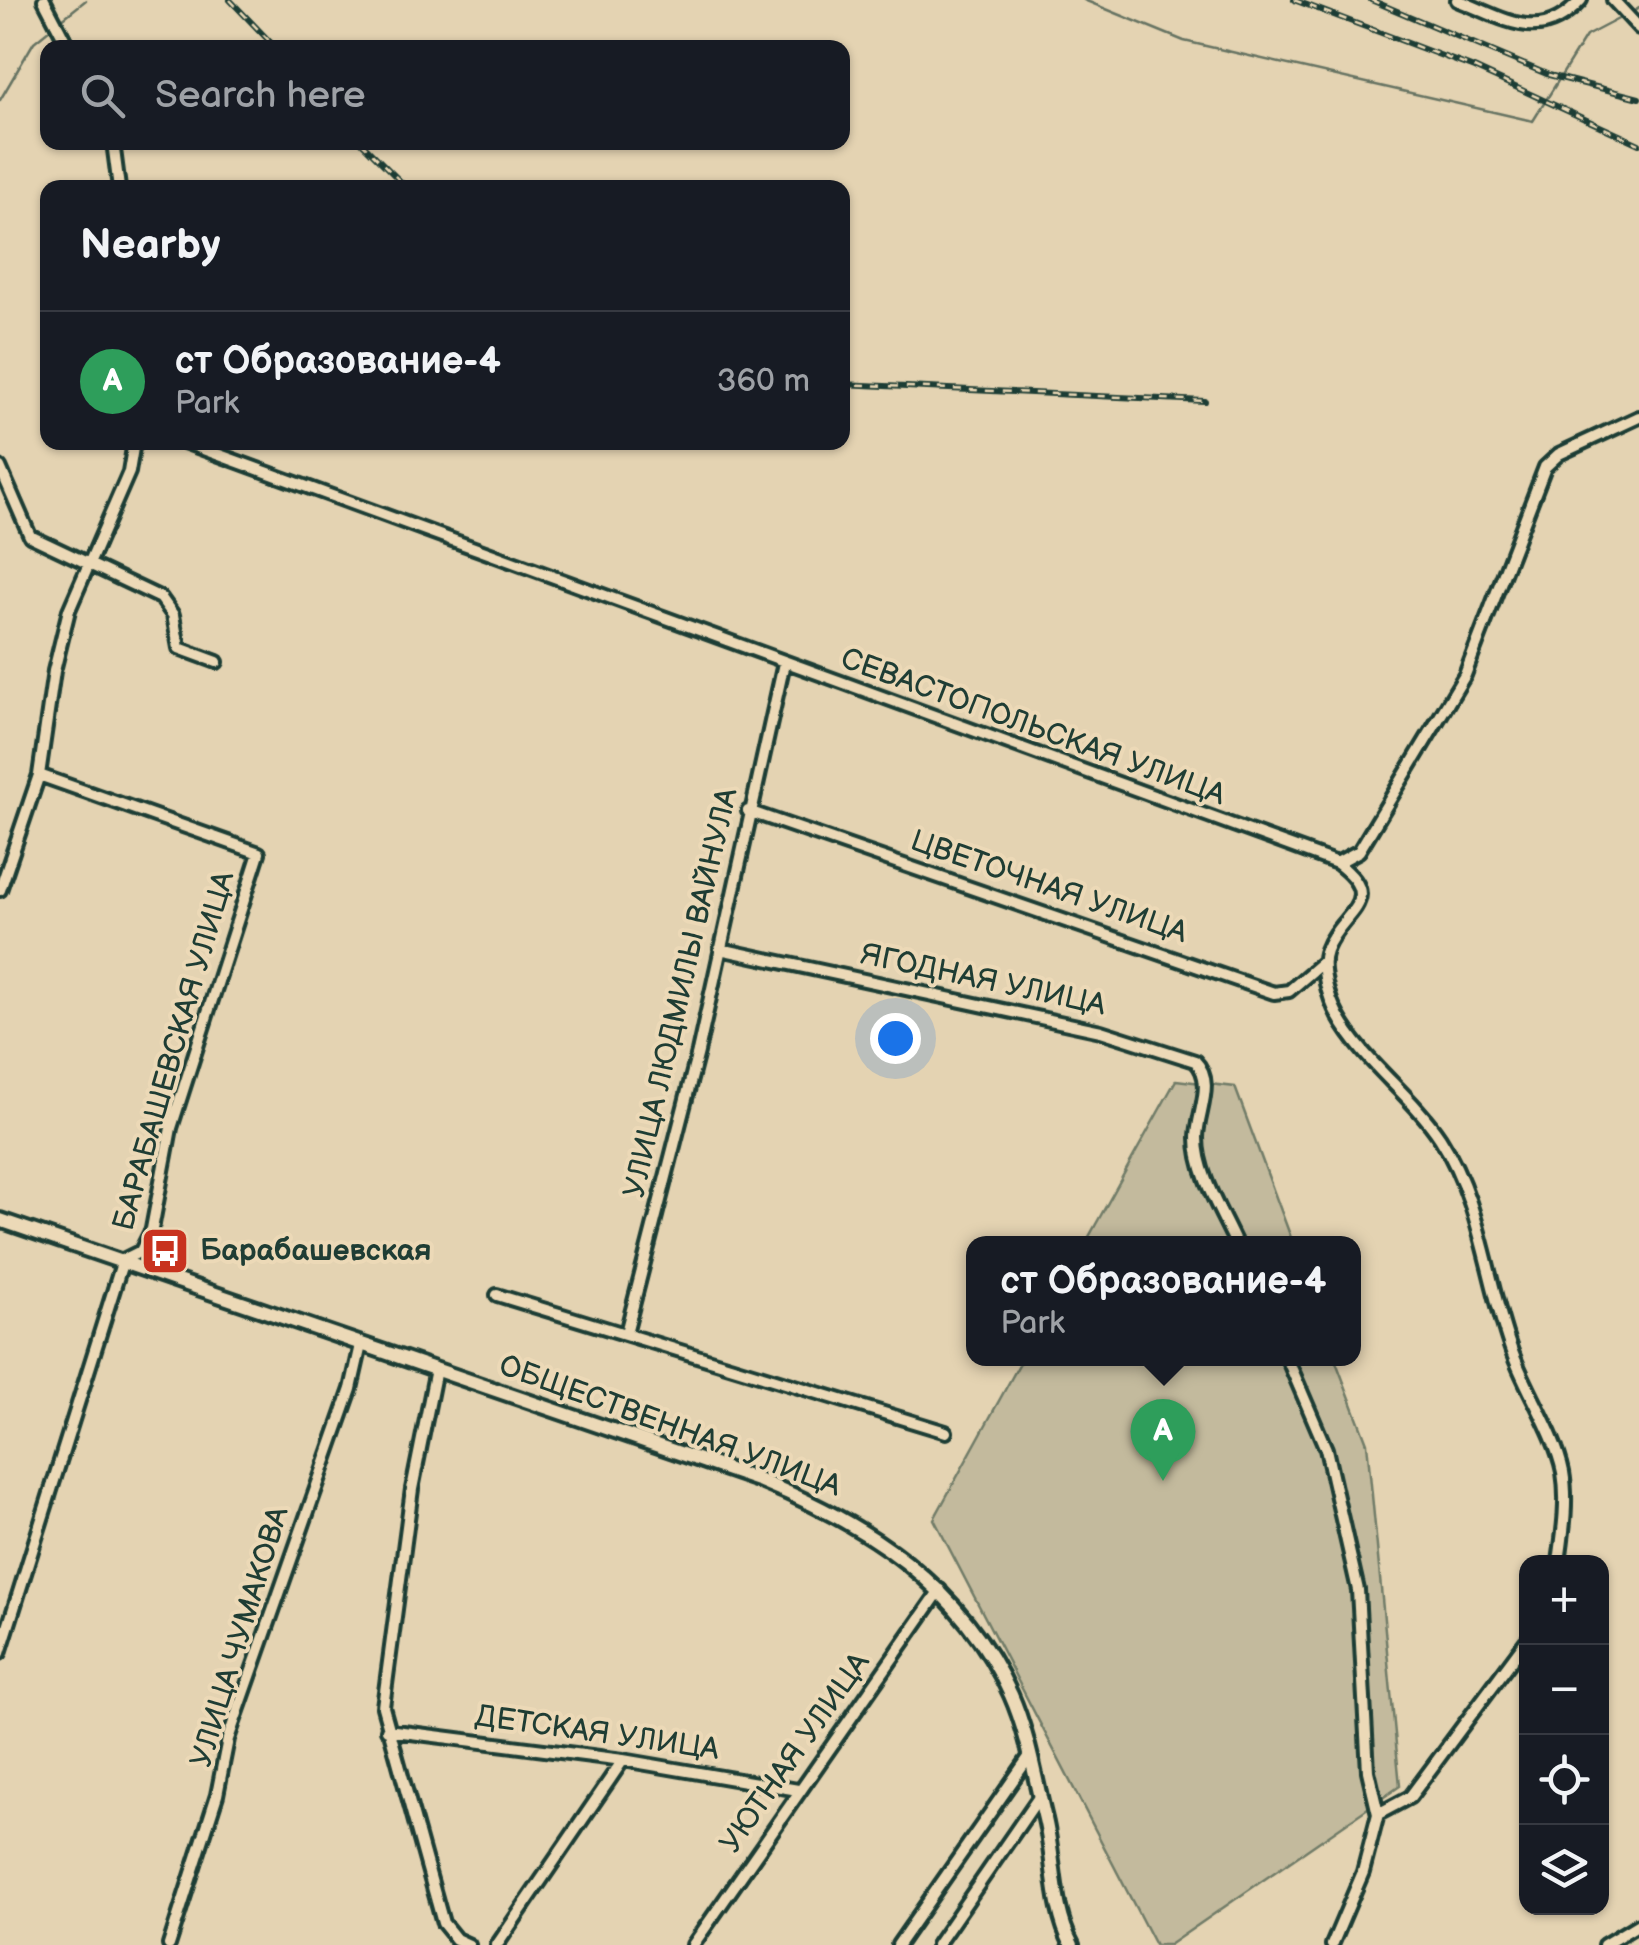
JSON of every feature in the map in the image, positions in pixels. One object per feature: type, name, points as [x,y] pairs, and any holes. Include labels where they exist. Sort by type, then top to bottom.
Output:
[{"type":"main road","name":"ОБЩЕСТВЕННАЯ УЛИЦА","points":[[0,1220],[796,1495],[856,1525],[940,1590],[960,1611],[1011,1694],[1039,1796],[1060,1914],[1072,1945]]},
{"type":"street","points":[[44,0],[65,40]]},
{"type":"street","points":[[1457,0],[1524,26],[1544,28],[1563,20],[1581,0]]},
{"type":"street","points":[[1613,0],[1639,28]]},
{"type":"street","points":[[114,150],[117,180]]},
{"type":"street","points":[[1559,1555],[1562,1466],[1510,1346],[1484,1263],[1478,1222],[1440,1139],[1336,1014],[1324,962],[1331,941],[1354,911],[1360,894],[1356,880],[1337,864],[1359,851],[1454,697],[1545,467],[1560,454],[1639,417]]},
{"type":"street","points":[[0,890],[39,775],[54,671],[70,610],[130,472],[133,450]]},
{"type":"street","name":"СЕВАСТОПОЛЬСКАЯ УЛИЦА","points":[[206,450],[1337,864]]},
{"type":"street","points":[[0,466],[30,536],[161,598],[173,615],[180,648],[217,662]]},
{"type":"street","name":"УЛИЦА ЛЮДМИЛЫ ВАЙНУЛА","points":[[626,1334],[720,950],[784,663]]},
{"type":"street","name":"БАРАБАШЕВСКАЯ УЛИЦА","points":[[0,1653],[123,1260],[141,1250],[152,1229],[171,1128],[259,853],[39,775]]},
{"type":"street","name":"ЦВЕТОЧНАЯ УЛИЦА","points":[[748,812],[1274,993],[1289,991],[1324,962]]},
{"type":"street","name":"ЯГОДНАЯ УЛИЦА","points":[[720,950],[1152,1044],[1195,1061],[1204,1074],[1197,1128],[1198,1158],[1232,1236]]},
{"type":"street","points":[[497,1295],[946,1432]]},
{"type":"street","name":"УЛИЦА ЧУМАКОВА","points":[[169,1945],[217,1795],[228,1739],[350,1389],[361,1346]]},
{"type":"street","points":[[1290,1366],[1326,1449],[1354,1570],[1365,1671],[1368,1772],[1378,1814],[1363,1872],[1332,1945]]},
{"type":"street","points":[[436,1369],[390,1635],[383,1707],[443,1923],[456,1940],[470,1945]]},
{"type":"street","name":"УЮТНАЯ УЛИЦА","points":[[693,1945],[940,1590]]},
{"type":"street","points":[[1378,1814],[1410,1797],[1523,1645]]},
{"type":"street","name":"ДЕТСКАЯ УЛИЦА","points":[[387,1730],[623,1760],[798,1790]]},
{"type":"street","points":[[898,1945],[1029,1757]]},
{"type":"street","points":[[497,1945],[623,1760]]},
{"type":"street","points":[[937,1945],[1039,1796]]},
{"type":"street","points":[[1604,1945],[1639,1924]]},
{"type":"shaded area","points":[[1176,1080],[1235,1087],[1290,1236],[1089,1236]]},
{"type":"shaded area","points":[[1018,1366],[1338,1366],[1367,1443],[1400,1786],[1169,1945],[1155,1945],[934,1519]]},
{"type":"waterway","points":[[61,20],[86,0]]},
{"type":"waterway","points":[[1084,0],[1184,41],[1533,121],[1586,36],[1624,16]]},
{"type":"waterway","points":[[1631,13],[1639,8]]},
{"type":"waterway","points":[[0,100],[34,42],[55,25]]},
{"type":"railway","points":[[230,0],[268,40]]},
{"type":"railway","points":[[1294,0],[1474,68],[1639,144]]},
{"type":"railway","points":[[1371,0],[1549,75],[1639,98]]},
{"type":"railway","points":[[369,150],[399,180]]},
{"type":"railway","points":[[850,384],[1205,401]]},
{"type":"place","name":"Барабашевская","points":[[165,1251]]},
{"type":"place","name":"ст Образование-4","points":[[1163,1481]]}]
